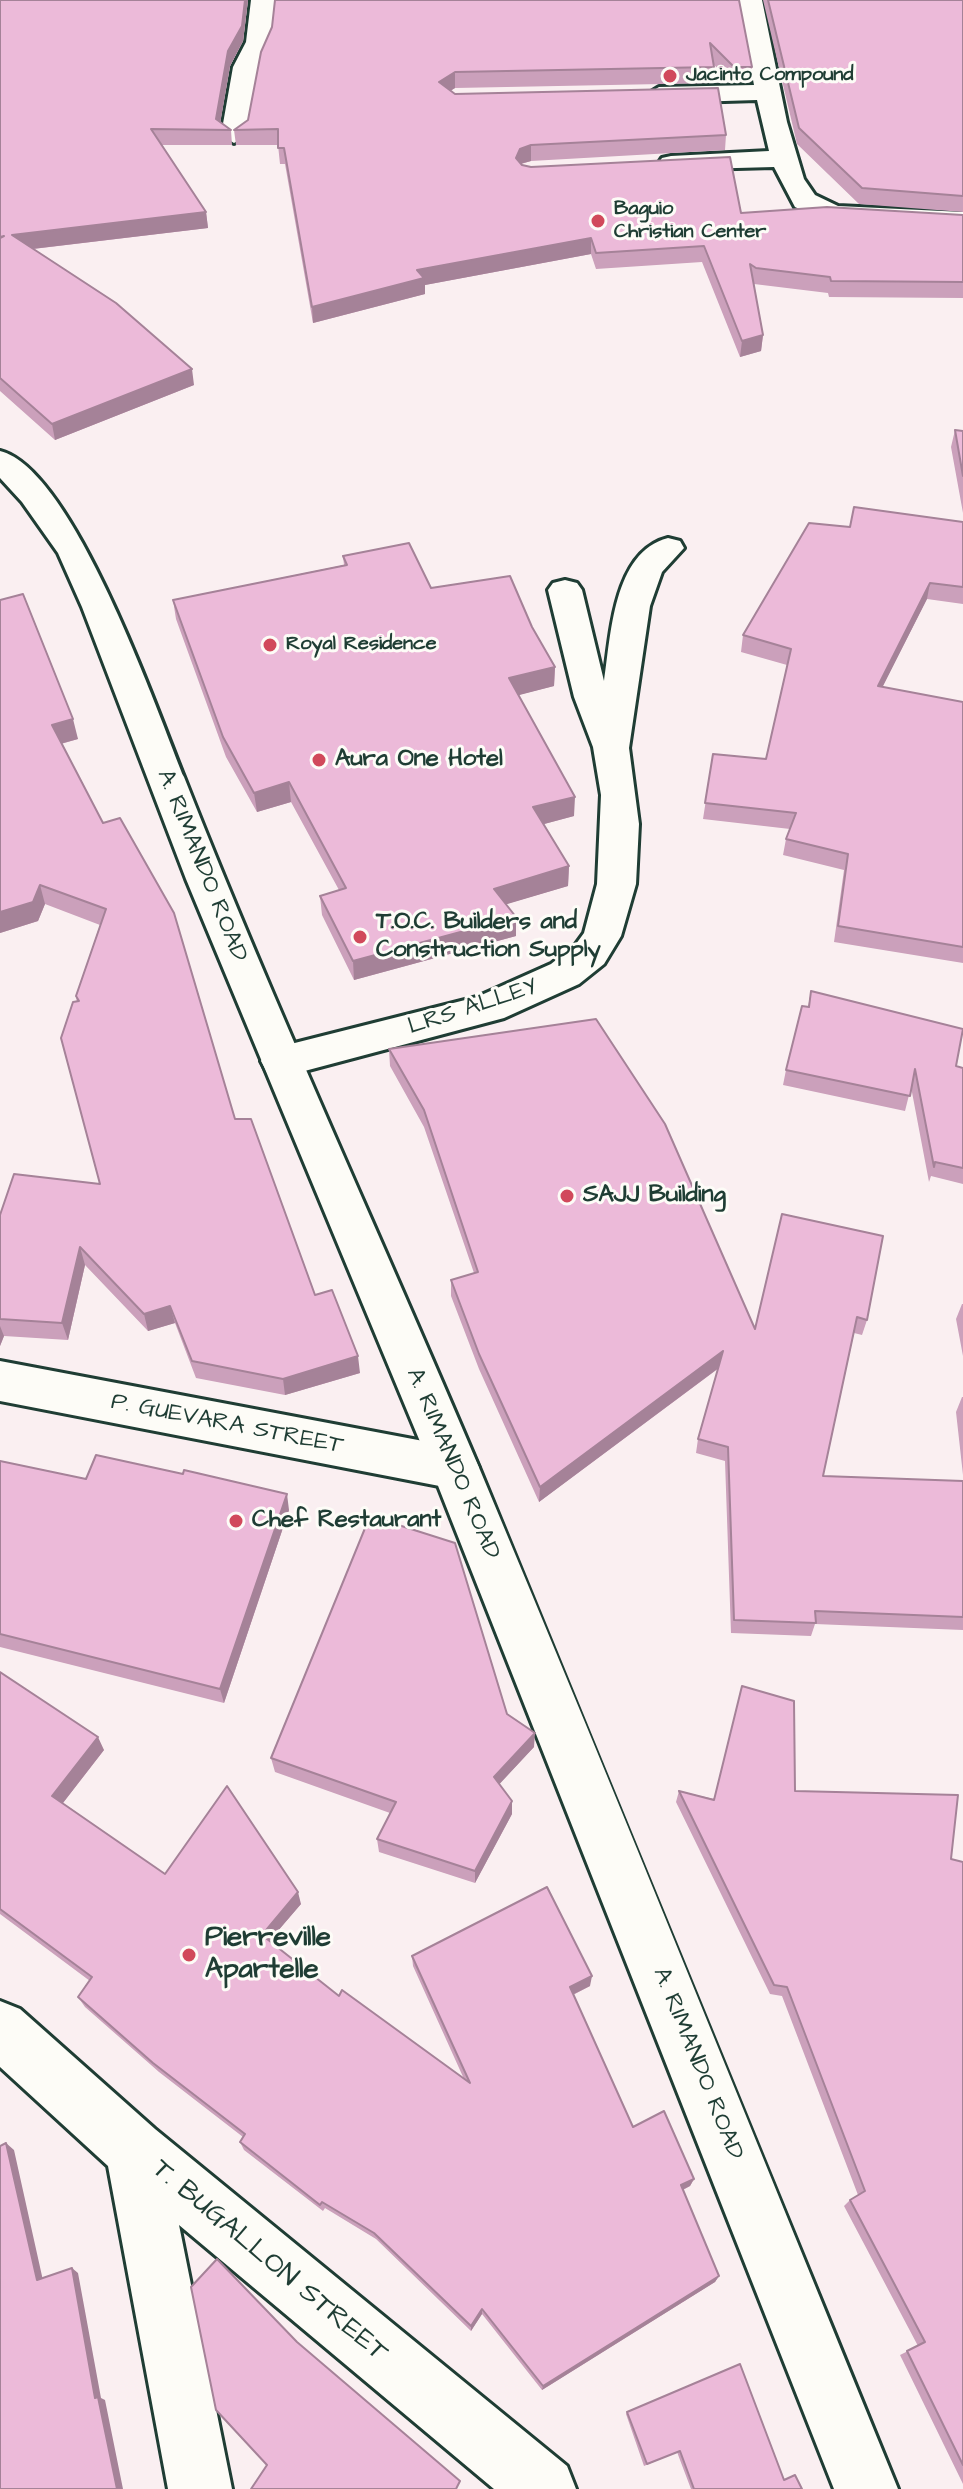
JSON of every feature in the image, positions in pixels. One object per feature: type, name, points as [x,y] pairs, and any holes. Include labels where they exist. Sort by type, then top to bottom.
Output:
[{"type":"street","points":[[234,135],[246,67],[258,42],[263,0]]},
{"type":"street","points":[[750,0],[784,158],[791,179],[805,201],[833,214],[963,220]]},
{"type":"street","points":[[627,95],[769,92]]},
{"type":"street","points":[[649,165],[784,158]]},
{"type":"street","name":"A. RIMANDO ROAD","points":[[0,460],[34,495],[74,553],[282,1061],[455,1468],[866,2489]]},
{"type":"street","name":"LRS ALLEY","points":[[612,750],[633,606],[647,568],[668,548]]},
{"type":"street","name":"LRS ALLEY","points":[[282,1061],[503,1003],[554,981],[591,954],[611,913],[619,867],[620,804],[612,750],[590,694],[576,623],[565,590]]},
{"type":"street","name":"P. GUEVARA STREET","points":[[0,1381],[455,1468]]},
{"type":"street","name":"T. BUGALLON STREET","points":[[0,2029],[134,2150],[544,2489]]},
{"type":"street","points":[[134,2150],[200,2489]]},
{"type":"building","points":[[0,0],[245,0],[242,26],[228,51],[216,119],[231,130],[151,129],[206,212],[12,235],[116,303],[192,369],[52,424],[0,378],[0,238],[4,236],[0,237]]},
{"type":"building","points":[[275,0],[739,0],[752,67],[734,67],[710,43],[714,67],[455,72],[439,82],[455,94],[718,88],[726,135],[531,145],[520,149],[516,158],[522,165],[531,167],[730,157],[741,213],[827,207],[963,215],[963,282],[831,281],[830,277],[756,268],[750,264],[763,335],[742,341],[704,246],[596,253],[591,238],[417,270],[424,278],[312,307],[284,148],[278,148],[278,129],[234,130],[248,120],[261,52],[272,27]]},
{"type":"building","points":[[768,0],[963,0],[963,196],[862,188],[799,128]]},
{"type":"building","points":[[955,430],[963,431],[963,476]]},
{"type":"building","points":[[854,507],[963,522],[963,587],[930,583],[878,686],[963,702],[963,947],[838,926],[848,854],[786,839],[796,813],[705,803],[713,754],[766,759],[791,649],[743,635],[809,523],[850,527]]},
{"type":"building","points":[[409,543],[431,588],[510,576],[532,627],[555,667],[509,678],[575,797],[533,807],[569,866],[494,889],[516,917],[353,961],[320,896],[346,888],[289,782],[254,793],[223,737],[173,600],[347,565],[343,556]]},
{"type":"building","points":[[23,594],[73,719],[52,725],[103,823],[120,818],[174,913],[235,1119],[251,1119],[315,1295],[332,1290],[358,1356],[283,1379],[192,1361],[170,1306],[144,1314],[80,1247],[62,1323],[0,1319],[0,1215],[14,1174],[100,1184],[61,1038],[73,1002],[79,1001],[76,996],[106,909],[40,885],[33,902],[0,912],[0,600]]},
{"type":"building","points":[[811,991],[963,1029],[956,1066],[963,1068],[963,1168],[935,1162],[934,1167],[915,1069],[910,1096],[786,1070],[802,1006],[809,1007]]},
{"type":"building","points":[[596,1019],[665,1124],[755,1329],[782,1214],[883,1236],[867,1320],[857,1317],[823,1476],[963,1481],[963,1617],[815,1611],[816,1623],[734,1620],[728,1447],[698,1439],[723,1351],[540,1487],[479,1354],[451,1280],[478,1272],[424,1110],[389,1049]]},
{"type":"building","points":[[96,1455],[183,1474],[184,1470],[287,1494],[220,1689],[0,1634],[0,1461],[86,1479]]},
{"type":"building","points":[[370,1516],[455,1543],[507,1714],[535,1733],[494,1777],[512,1801],[475,1871],[377,1839],[396,1802],[271,1758]]},
{"type":"building","points":[[0,1672],[98,1737],[52,1796],[165,1874],[227,1786],[298,1892],[262,1935],[339,1996],[342,1990],[470,2083],[412,1956],[547,1887],[592,1976],[570,1987],[633,2127],[664,2111],[694,2179],[681,2185],[719,2276],[543,2386],[482,2309],[471,2326],[374,2233],[322,2202],[320,2205],[240,2142],[245,2134],[153,2063],[78,1997],[92,1977],[0,1909]]},
{"type":"building","points":[[742,1686],[794,1701],[795,1791],[958,1795],[951,1859],[963,1862],[963,2465],[907,2351],[925,2342],[850,2200],[865,2191],[787,1987],[774,1985],[679,1791],[714,1800]]},
{"type":"building","points":[[6,2143],[37,2280],[72,2268],[95,2398],[98,2397],[117,2489],[0,2489],[0,2146]]},
{"type":"building","points":[[217,2259],[297,2342],[460,2481],[456,2489],[251,2489],[267,2465],[216,2410],[191,2287]]},
{"type":"building","points":[[740,2364],[784,2480],[795,2475],[802,2489],[694,2489],[680,2451],[647,2464],[627,2412]]},
{"type":"place","name":"Jacinto Compound","points":[[670,76]]},
{"type":"place","name":"Baguio Christian Center","points":[[598,221]]},
{"type":"place","name":"Royal Residence","points":[[270,645]]},
{"type":"place","name":"Aura One Hotel","points":[[319,760]]},
{"type":"place","name":"T.O.C. Builders and Construction Supply","points":[[360,937]]},
{"type":"place","name":"SAJJ Building","points":[[567,1196]]},
{"type":"place","name":"Chef Restaurant","points":[[236,1521]]},
{"type":"place","name":"Pierreville Apartelle","points":[[189,1955]]}]
